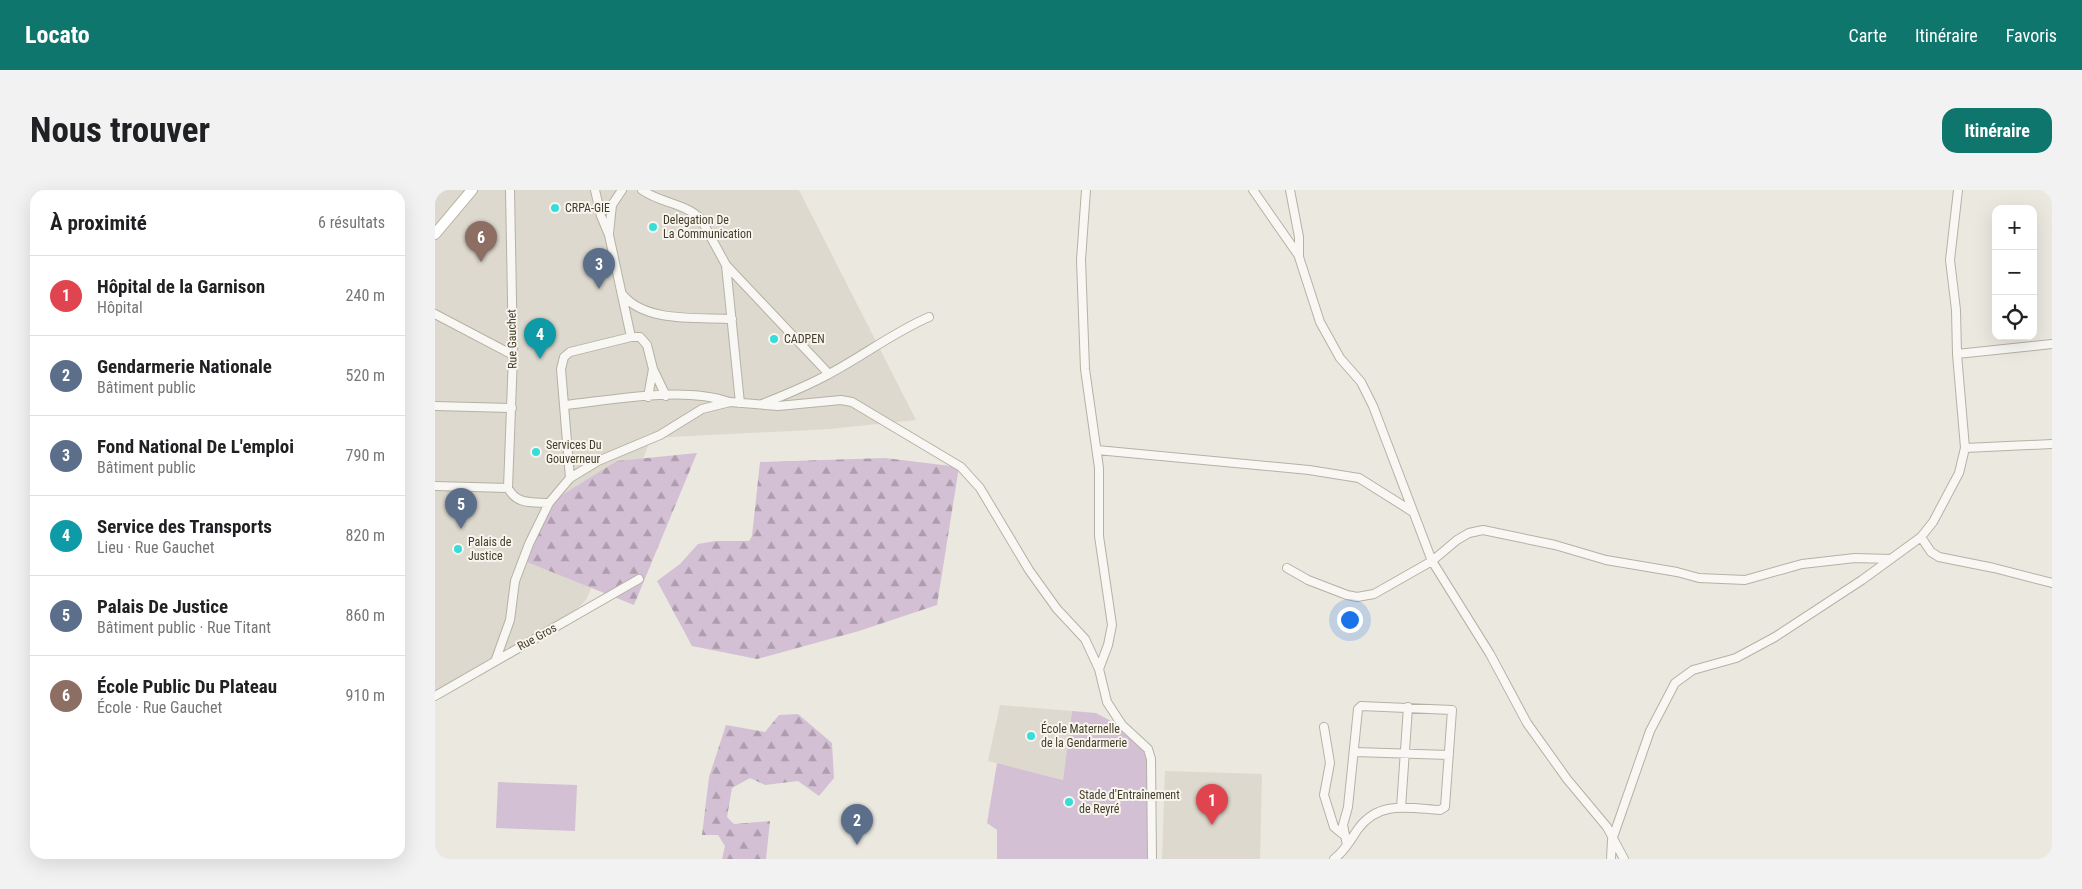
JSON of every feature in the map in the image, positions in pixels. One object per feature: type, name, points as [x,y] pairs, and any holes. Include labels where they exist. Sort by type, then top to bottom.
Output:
[{"type":"main road","points":[[435,234],[472,190]]},
{"type":"street","name":"Rue Gauchet","points":[[508,488],[513,355],[510,190]]},
{"type":"street","points":[[595,190],[601,216],[609,235],[631,337]]},
{"type":"street","points":[[609,235],[612,205],[622,190]]},
{"type":"street","points":[[642,190],[649,195],[695,213],[701,218],[726,265],[829,374]]},
{"type":"street","points":[[1086,190],[1081,260],[1085,369],[1099,468],[1099,536],[1112,625],[1108,646],[1099,669]]},
{"type":"street","points":[[1253,190],[1299,257],[1324,333],[1340,358],[1361,382],[1373,406],[1432,561],[1490,654],[1527,723],[1567,779],[1607,827],[1612,840],[1624,859]]},
{"type":"street","points":[[1289,190],[1299,237],[1299,257]]},
{"type":"street","points":[[1611,859],[1612,840],[1650,731],[1675,683],[1693,670],[1737,658],[1754,649],[1839,596],[1921,537],[1933,522],[1959,473],[1965,448],[1957,354],[1956,310],[1950,260],[1958,190]]},
{"type":"street","points":[[726,265],[740,403]]},
{"type":"street","points":[[622,294],[637,307],[655,313],[732,319]]},
{"type":"street","points":[[435,314],[513,355]]},
{"type":"street","points":[[758,405],[787,395],[829,374],[907,327],[929,317]]},
{"type":"street","points":[[570,478],[561,369],[564,357],[577,349],[631,337],[640,337],[645,340],[653,369],[666,396]]},
{"type":"street","points":[[1957,354],[2052,344]]},
{"type":"street","points":[[648,397],[653,369]]},
{"type":"street","points":[[565,405],[666,396],[705,396],[730,402],[778,406],[841,400],[852,402],[961,467],[980,488],[1029,570],[1057,609],[1085,639],[1099,669],[1107,702],[1116,718],[1148,749],[1151,759],[1152,859]]},
{"type":"street","points":[[496,659],[509,620],[515,581],[529,544],[549,503],[570,478],[597,461],[660,435],[702,409],[730,402]]},
{"type":"street","points":[[435,406],[512,408]]},
{"type":"street","points":[[1965,448],[2052,444]]},
{"type":"street","points":[[1097,450],[1309,470],[1359,478],[1413,512]]},
{"type":"street","points":[[435,486],[508,488],[513,498],[520,501],[549,503]]},
{"type":"street","points":[[1287,568],[1327,588],[1357,597],[1374,594],[1432,561],[1457,540],[1469,533],[1483,530],[1555,545],[1606,560],[1677,572],[1699,578],[1745,580],[1802,564],[1864,558],[1891,559]]},
{"type":"street","points":[[1921,537],[1931,552],[1939,557],[1994,568],[2052,583]]},
{"type":"street","name":"Rue Gros","points":[[435,696],[496,659],[639,579]]},
{"type":"street","points":[[1334,859],[1347,844],[1371,814],[1387,809],[1440,810],[1445,807],[1452,710],[1361,706],[1357,711],[1355,752],[1348,807],[1344,820],[1347,844]]},
{"type":"street","points":[[1401,808],[1408,707]]},
{"type":"street","points":[[1323,727],[1330,764],[1324,796],[1334,827],[1345,836]]},
{"type":"street","points":[[1355,752],[1449,755]]},
{"type":"shaded area","points":[[435,190],[799,190],[916,420],[830,429],[651,438],[611,544],[586,600],[560,626],[435,698]]},
{"type":"shaded area","name":"École Maternelle de la Gendarmerie","points":[[1000,705],[1072,711],[1063,780],[988,761]]},
{"type":"shaded area","points":[[1165,771],[1262,774],[1260,859],[1162,859]]},
{"type":"green space","points":[[697,453],[634,605],[527,562],[549,503],[617,461]]},
{"type":"green space","points":[[885,458],[959,467],[937,605],[859,631],[757,659],[692,646],[657,581],[680,564],[698,544],[716,541],[749,541],[752,536],[760,462]]},
{"type":"green space","name":"Stade d'Entraînement de Reyré","points":[[1072,711],[1096,713],[1111,721],[1146,753],[1149,768],[1148,859],[997,859],[997,830],[987,823],[997,763],[1063,780]]},
{"type":"green space","points":[[798,714],[832,743],[834,778],[819,796],[798,781],[765,785],[750,778],[732,788],[727,817],[734,824],[770,821],[766,859],[722,859],[725,846],[718,835],[702,835],[709,777],[726,725],[765,732],[779,715]]},
{"type":"green space","points":[[498,782],[577,785],[575,831],[496,828]]},
{"type":"place","name":"CRPA-GIE","points":[[555,208]]},
{"type":"place","name":"Delegation De La Communication","points":[[653,227]]},
{"type":"place","name":"École Public Du Plateau","points":[[481,262]]},
{"type":"place","name":"Fond National De L'emploi","points":[[599,289]]},
{"type":"place","name":"CADPEN","points":[[774,339]]},
{"type":"place","name":"Service des Transports","points":[[540,359]]},
{"type":"place","name":"Services Du Gouverneur","points":[[536,452]]},
{"type":"place","name":"Palais De Justice","points":[[461,529]]},
{"type":"place","name":"Palais de Justice","points":[[458,549]]},
{"type":"place","name":"École Maternelle de la Gendarmerie","points":[[1031,736]]},
{"type":"place","name":"Stade d'Entraînement de Reyré","points":[[1069,802]]},
{"type":"place","name":"Hôpital de la Garnison","points":[[1212,825]]},
{"type":"place","name":"Gendarmerie Nationale","points":[[857,845]]}]
